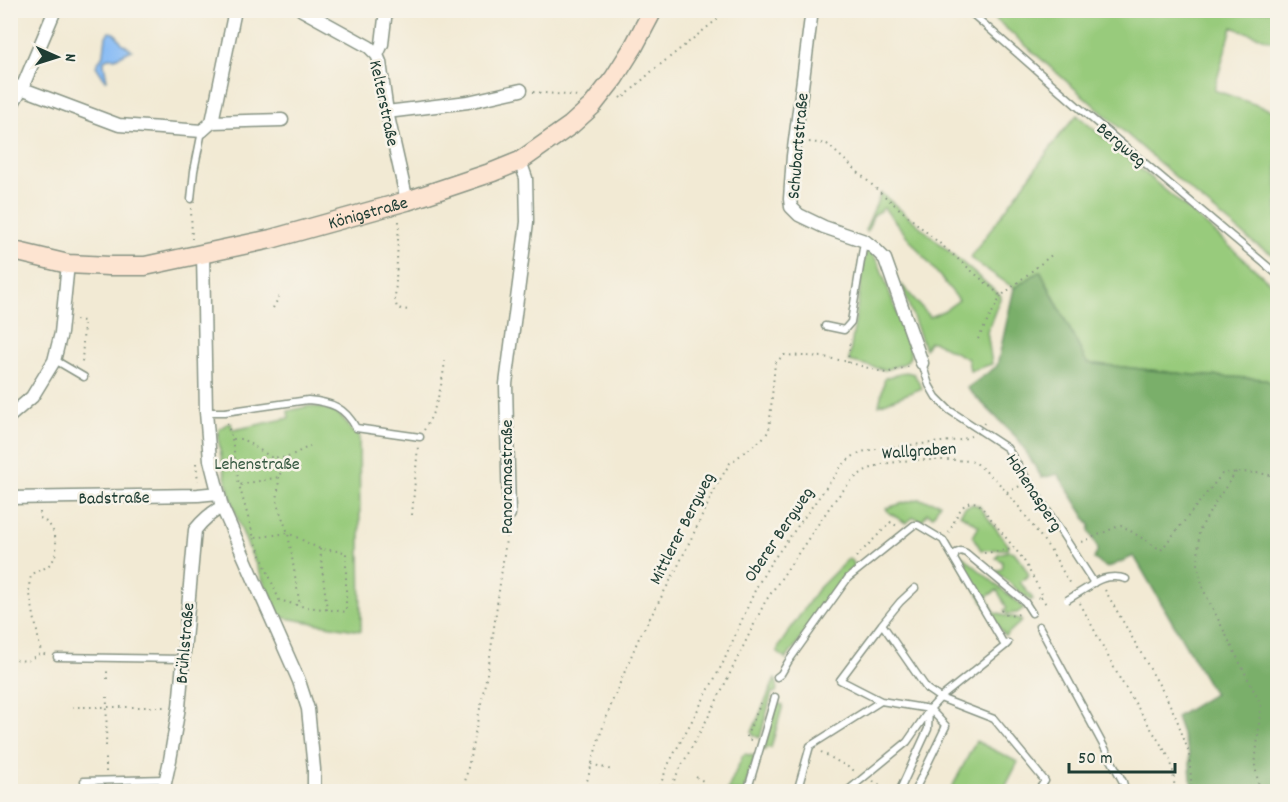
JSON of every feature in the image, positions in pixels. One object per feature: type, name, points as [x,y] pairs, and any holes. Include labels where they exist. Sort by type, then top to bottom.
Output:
[{"type":"main road","name":"Königstraße","points":[[10,250],[68,264],[145,266],[271,239],[400,202],[493,172],[519,161],[571,125],[592,106],[614,78],[653,10]]},
{"type":"street","points":[[10,108],[16,86],[55,10]]},
{"type":"street","points":[[16,86],[119,126],[202,131],[212,122],[235,10]]},
{"type":"street","name":"Kelterstraße","points":[[302,10],[369,47],[377,55],[380,62],[400,202]]},
{"type":"street","points":[[377,55],[382,44],[386,10]]},
{"type":"street","name":"Schubartstraße","points":[[812,10],[795,141],[791,207],[798,215],[864,241],[885,259],[922,363]]},
{"type":"street","points":[[387,112],[474,101],[521,90]]},
{"type":"street","points":[[212,122],[282,120]]},
{"type":"street","name":"Panoramastraße","points":[[509,514],[506,384],[527,222],[526,178],[519,161]]},
{"type":"street","points":[[198,255],[210,460],[222,507],[308,709],[314,792]]},
{"type":"street","points":[[10,416],[32,397],[56,355],[62,333],[68,264]]},
{"type":"street","name":"Badstraße","points":[[10,498],[218,493]]},
{"type":"street","name":"Brühlstraße","points":[[164,785],[179,707],[195,530],[203,519],[222,507]]},
{"type":"lane","name":"Bergweg","points":[[968,10],[1084,112],[1278,275]]},
{"type":"lane","points":[[191,200],[202,131]]},
{"type":"lane","points":[[825,326],[844,330],[851,322],[864,241]]},
{"type":"lane","points":[[56,355],[84,377]]},
{"type":"lane","name":"Hohenasperg","points":[[922,363],[929,386],[936,397],[949,410],[1006,448],[1094,583]]},
{"type":"lane","points":[[206,412],[225,412],[308,400],[321,401],[344,411],[356,428],[420,437]]},
{"type":"lane","points":[[777,677],[848,578],[905,532],[916,525],[945,542],[1006,645],[940,698],[907,742],[846,792]]},
{"type":"lane","points":[[954,559],[956,553],[961,551],[966,553],[1025,602],[1030,610]]},
{"type":"lane","points":[[1067,600],[1094,583],[1118,576],[1126,579]]},
{"type":"lane","points":[[914,792],[946,726],[930,709],[880,701],[840,680],[882,624],[915,588]]},
{"type":"lane","points":[[882,624],[927,689],[940,698],[994,719],[1044,781],[1037,792]]},
{"type":"lane","points":[[1039,626],[1123,782],[1126,792]]},
{"type":"lane","points":[[57,657],[182,659]]},
{"type":"lane","points":[[747,792],[775,697]]},
{"type":"lane","points":[[797,792],[810,746],[880,701]]},
{"type":"lane","points":[[899,792],[928,729],[930,709]]},
{"type":"lane","points":[[84,780],[164,785]]},
{"type":"path","points":[[622,99],[651,72],[729,10]]},
{"type":"path","points":[[521,90],[581,96],[592,106]]},
{"type":"path","points":[[795,141],[827,144],[1001,296]]},
{"type":"path","points":[[191,200],[198,255]]},
{"type":"path","points":[[400,202],[395,300],[397,308],[410,310]]},
{"type":"path","points":[[393,246],[398,245]]},
{"type":"path","points":[[978,339],[1001,296],[1054,253]]},
{"type":"path","points":[[273,308],[279,297]]},
{"type":"path","points":[[56,355],[82,364],[84,321],[63,319]]},
{"type":"path","points":[[848,363],[850,334]]},
{"type":"path","name":"Mittlerer Bergweg","points":[[584,792],[599,738],[638,640],[676,570],[718,483],[730,463],[761,440],[769,431],[774,363],[784,355],[823,357],[886,373],[922,363]]},
{"type":"path","points":[[225,412],[239,485],[254,538],[279,600],[300,606],[346,612],[346,552],[320,549],[288,533],[254,538]]},
{"type":"path","name":"Oberer Bergweg","points":[[659,792],[668,765],[723,663],[756,588],[770,564],[841,467],[850,458],[881,448],[961,440],[977,434],[984,423]]},
{"type":"path","points":[[232,439],[242,439],[271,458],[286,458],[310,446]]},
{"type":"path","points":[[286,458],[279,477],[277,504],[288,533],[300,606]]},
{"type":"path","name":"Wallgraben","points":[[672,792],[676,776],[712,710],[765,602],[834,501],[852,480],[864,471],[882,464],[911,460],[963,460],[976,463],[1007,492],[1052,552],[1073,590]]},
{"type":"path","points":[[1236,472],[1199,531],[1198,565],[1203,590],[1261,705],[1256,766],[1260,792]]},
{"type":"path","points":[[1082,542],[1121,525],[1161,550],[1222,474],[1236,472],[1278,477]]},
{"type":"path","points":[[239,485],[279,477]]},
{"type":"path","points":[[1007,492],[1023,484]]},
{"type":"path","points":[[945,542],[964,504],[971,501],[979,504],[1023,559],[1046,604]]},
{"type":"path","name":"Panoramastraße","points":[[463,792],[489,664],[509,514]]},
{"type":"path","points":[[10,658],[27,661],[41,653],[29,580],[33,573],[52,562],[56,555],[56,544],[51,527],[40,518]]},
{"type":"path","points":[[862,567],[855,558],[891,522],[905,532]]},
{"type":"path","points":[[320,549],[327,610]]},
{"type":"path","points":[[974,559],[983,554],[1014,549]]},
{"type":"path","points":[[1094,583],[1166,697],[1176,717],[1189,753],[1192,792]]},
{"type":"path","points":[[1001,610],[1005,615],[1018,615],[1030,610],[1041,596]]},
{"type":"path","points":[[1079,600],[1120,679],[1170,759],[1175,792]]},
{"type":"path","points":[[106,746],[107,697]]},
{"type":"path","points":[[72,707],[162,707]]},
{"type":"path","points":[[810,746],[891,792]]},
{"type":"path","points":[[106,757],[106,780]]},
{"type":"path","points":[[591,764],[612,770]]},
{"type":"path","points":[[696,777],[703,781],[701,792]]},
{"type":"green space","points":[[994,10],[1277,11],[1277,43],[1232,27],[1214,90],[1277,112],[1277,257],[1255,244],[1204,202],[991,15]]},
{"type":"green space","points":[[1077,115],[1277,289],[1277,388],[1265,379],[1195,375],[1087,363],[1041,271],[1014,288],[970,258]]},
{"type":"green space","points":[[881,193],[1001,296],[987,332],[992,364],[970,371],[968,359],[935,342],[929,342],[925,349],[901,284],[930,317],[959,300],[884,208],[873,216],[867,232],[865,230]]},
{"type":"green space","points":[[866,249],[872,253],[879,264],[910,348],[910,357],[907,361],[885,370],[849,361]]},
{"type":"green space","points":[[1040,271],[1087,363],[1195,375],[1265,379],[1277,388],[1277,791],[1192,791],[1189,753],[1176,717],[1214,694],[1134,556],[1107,568],[1094,559],[1098,549],[1089,531],[1090,525],[1058,474],[1042,478],[1018,439],[967,388],[997,366],[1014,288]]},
{"type":"green space","points":[[906,372],[914,374],[922,388],[879,405],[885,378]]},
{"type":"green space","name":"Lehenstraße","points":[[309,406],[335,412],[352,432],[359,432],[361,631],[280,617],[247,543],[227,486],[219,448],[219,429],[231,423],[233,430],[289,418],[288,411]]},
{"type":"green space","points":[[918,499],[940,503],[933,516],[927,513],[922,521],[914,517],[906,523],[889,513],[886,508]]},
{"type":"green space","points":[[973,504],[979,506],[1009,546],[1008,549],[981,550],[973,537],[979,526],[960,514],[965,507]]},
{"type":"green space","points":[[1014,552],[1029,575],[1020,582],[1032,600],[1029,600],[996,571],[1002,569],[1003,565],[1002,561],[996,558],[998,554]]},
{"type":"green space","points":[[960,554],[1024,608],[1017,613],[1007,614],[1004,610],[1007,608],[997,590],[986,597],[996,614],[1000,613],[1022,621],[1005,636],[957,558]]},
{"type":"green space","points":[[849,558],[855,565],[786,659],[777,652],[779,646],[817,590]]},
{"type":"green space","points":[[775,679],[776,692],[772,693],[760,738],[752,732]]},
{"type":"green space","points":[[777,703],[783,705],[771,748],[766,747],[763,750]]},
{"type":"green space","points":[[976,741],[1018,762],[1003,791],[950,791]]},
{"type":"green space","points":[[743,755],[755,756],[744,791],[728,791]]},
{"type":"water","points":[[109,32],[115,33],[122,43],[132,50],[115,58],[104,60],[107,80],[105,80],[96,66],[104,53],[106,36]]}]
